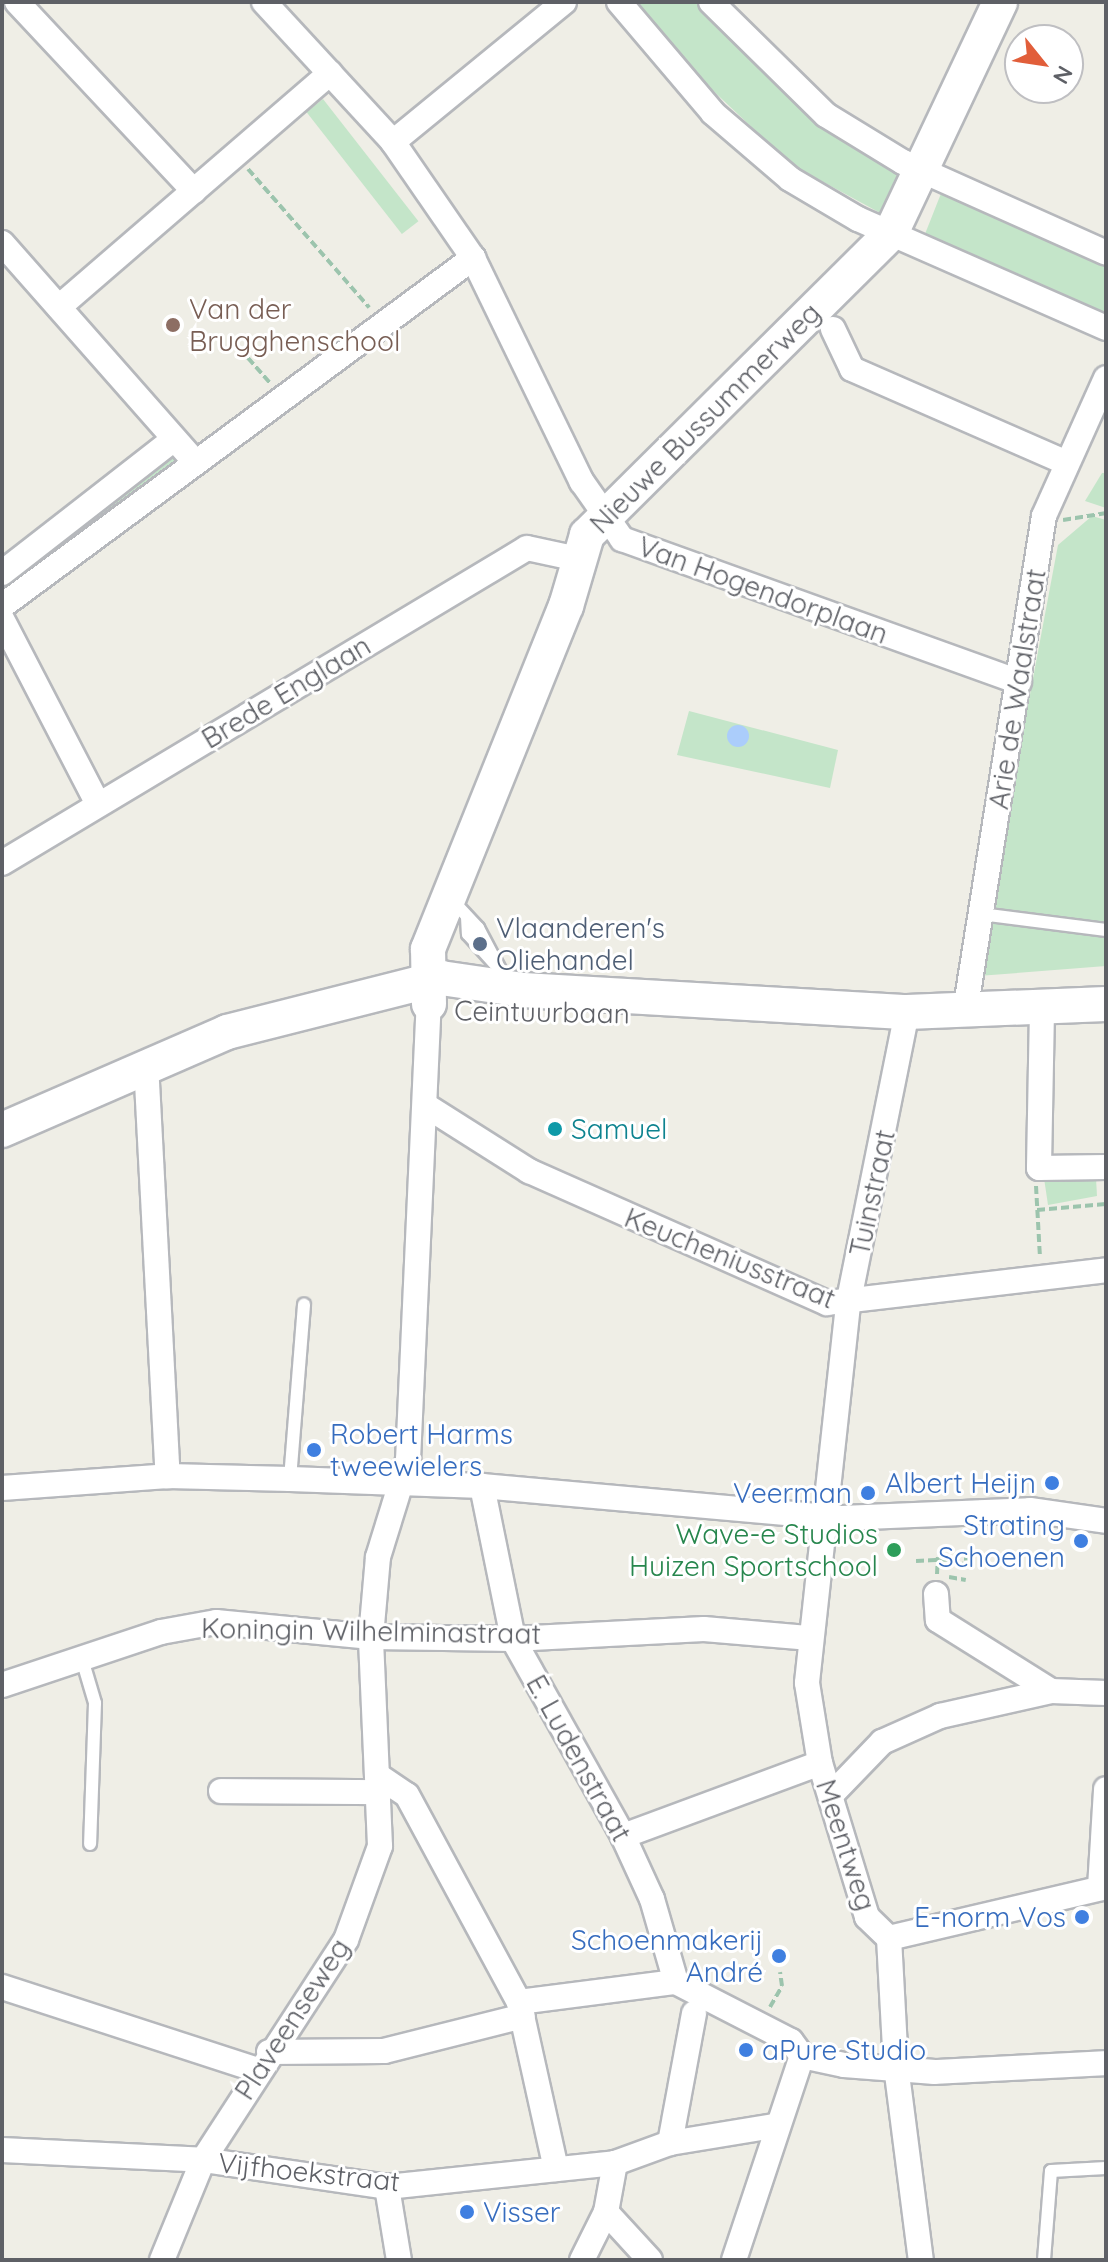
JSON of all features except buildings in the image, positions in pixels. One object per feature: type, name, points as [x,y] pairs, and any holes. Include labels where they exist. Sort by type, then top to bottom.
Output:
[{"type":"main road","name":"Nieuwe Bussummerweg","points":[[439,991],[455,909],[578,559],[602,515],[891,233],[925,171],[1000,2]]},
{"type":"main road","name":"Ceintuurbaan","points":[[2,1130],[146,1063],[227,1032],[439,991],[508,984],[907,1012],[1042,1010],[1106,1004]]},
{"type":"street","points":[[17,2],[194,191]]},
{"type":"street","name":"Van Hogendorplaan","points":[[264,2],[393,142],[473,258],[602,515],[622,539],[1019,682]]},
{"type":"street","points":[[393,142],[564,2]]},
{"type":"street","points":[[619,2],[713,113],[790,179],[891,233],[1106,328]]},
{"type":"street","points":[[711,2],[826,115],[925,171],[1106,253]]},
{"type":"street","points":[[59,307],[330,73]]},
{"type":"street","points":[[2,243],[195,462]]},
{"type":"street","points":[[2,606],[473,258]]},
{"type":"street","points":[[833,329],[852,369],[1065,462]]},
{"type":"street","name":"Arie de Waalstraat","points":[[965,1012],[1044,516],[1065,462],[1106,378]]},
{"type":"street","points":[[2,573],[174,439]]},
{"type":"street","name":"Brede Englaan","points":[[2,863],[527,548],[578,559]]},
{"type":"street","points":[[2,619],[98,804]]},
{"type":"street","name":"Plaveenseweg","points":[[162,2260],[203,2160],[263,2061],[346,1940],[380,1846],[380,1785],[371,1637],[378,1557],[408,1460],[428,1107],[439,991]]},
{"type":"street","points":[[1042,1010],[1039,1168],[1106,1167]]},
{"type":"street","name":"Tuinstraat","points":[[827,1517],[848,1305],[907,1012]]},
{"type":"street","points":[[146,1063],[168,1476]]},
{"type":"street","name":"Keucheniusstraat","points":[[428,1107],[529,1171],[649,1228],[848,1305],[1106,1270]]},
{"type":"street","points":[[2,1488],[168,1476],[290,1479],[482,1486],[827,1517],[1030,1510],[1106,1521]]},
{"type":"street","name":"E. Ludenstraat","points":[[482,1486],[513,1639],[623,1836],[652,1899],[676,1982]]},
{"type":"street","name":"Meentweg","points":[[827,1517],[808,1638],[820,1763],[833,1793],[867,1917],[889,1938],[896,2066],[921,2260]]},
{"type":"street","points":[[936,1594],[938,1620],[1051,1691]]},
{"type":"street","name":"Koningin Wilhelminastraat","points":[[2,1685],[216,1622],[371,1637],[513,1639],[704,1629],[808,1638]]},
{"type":"street","points":[[833,1793],[847,1785],[864,1755],[899,1732],[1051,1691],[1106,1693]]},
{"type":"street","points":[[623,1836],[820,1763]]},
{"type":"street","points":[[221,1791],[380,1785],[407,1795],[521,2009],[556,2169]]},
{"type":"street","points":[[889,1938],[1103,1888],[1106,1789]]},
{"type":"street","points":[[2,1987],[263,2061],[384,2051],[521,2009],[676,1982],[791,2041],[802,2056],[935,2072],[1106,2063]]},
{"type":"street","points":[[670,2143],[694,2013]]},
{"type":"street","points":[[734,2260],[774,2126],[802,2056]]},
{"type":"street","points":[[582,2260],[606,2212],[615,2163],[670,2143],[774,2126]]},
{"type":"street","name":"Vijfhoekstraat","points":[[2,2150],[203,2160],[387,2187],[615,2163]]},
{"type":"street","points":[[387,2187],[399,2260]]},
{"type":"street","points":[[606,2212],[650,2260]]},
{"type":"lane","points":[[455,909],[468,934],[508,984]]},
{"type":"lane","points":[[981,914],[1106,930]]},
{"type":"lane","points":[[290,1479],[304,1305]]},
{"type":"lane","points":[[82,1659],[95,1703],[90,1844]]},
{"type":"lane","points":[[1044,2260],[1051,2171],[1106,2168]]},
{"type":"path","points":[[235,155],[265,193],[383,324]]},
{"type":"path","points":[[240,349],[283,398]]},
{"type":"path","points":[[1044,516],[1106,513]]},
{"type":"path","points":[[1039,1168],[1036,1210],[1042,1279]]},
{"type":"path","points":[[1036,1210],[1106,1204]]},
{"type":"path","points":[[916,1561],[938,1557],[975,1558]]},
{"type":"path","points":[[949,1557],[971,1567]]},
{"type":"path","points":[[759,2027],[782,1986],[780,1972]]},
{"type":"green space","points":[[635,2],[697,2],[791,100],[900,176],[884,215],[792,165],[706,84]]},
{"type":"green space","points":[[323,99],[418,221],[402,234],[306,112]]},
{"type":"green space","points":[[942,191],[1106,265],[1106,313],[925,234]]},
{"type":"green space","points":[[176,454],[181,462],[10,590],[5,585]]},
{"type":"green space","points":[[1102,473],[1106,473],[1106,508],[1085,501]]},
{"type":"green space","points":[[1092,516],[1106,520],[1106,923],[990,908],[1058,545]]},
{"type":"green space","points":[[689,711],[838,750],[830,788],[677,755]]},
{"type":"green space","points":[[988,922],[1106,937],[1106,966],[978,976]]},
{"type":"green space","points":[[1044,1178],[1096,1178],[1097,1196],[1048,1205]]},
{"type":"water","points":[[734,725],[742,725],[749,736],[742,747],[734,747],[727,740],[727,732]]},
{"type":"place","name":"Van der Brugghenschool","points":[[173,325]]},
{"type":"place","name":"Vlaanderen's Oliehandel","points":[[480,944]]},
{"type":"place","name":"Samuel","points":[[555,1129]]},
{"type":"place","name":"Robert Harms tweewielers","points":[[314,1450]]},
{"type":"place","name":"Albert Heijn","points":[[1052,1483]]},
{"type":"place","name":"Veerman","points":[[868,1493]]},
{"type":"place","name":"Strating Schoenen","points":[[1081,1541]]},
{"type":"place","name":"Wave-e Studios Huizen Sportschool","points":[[894,1550]]},
{"type":"place","name":"E-norm Vos","points":[[1082,1917]]},
{"type":"place","name":"Schoenmakerij André","points":[[779,1956]]},
{"type":"place","name":"aPure Studio","points":[[746,2050]]},
{"type":"place","name":"Visser","points":[[467,2212]]}]
